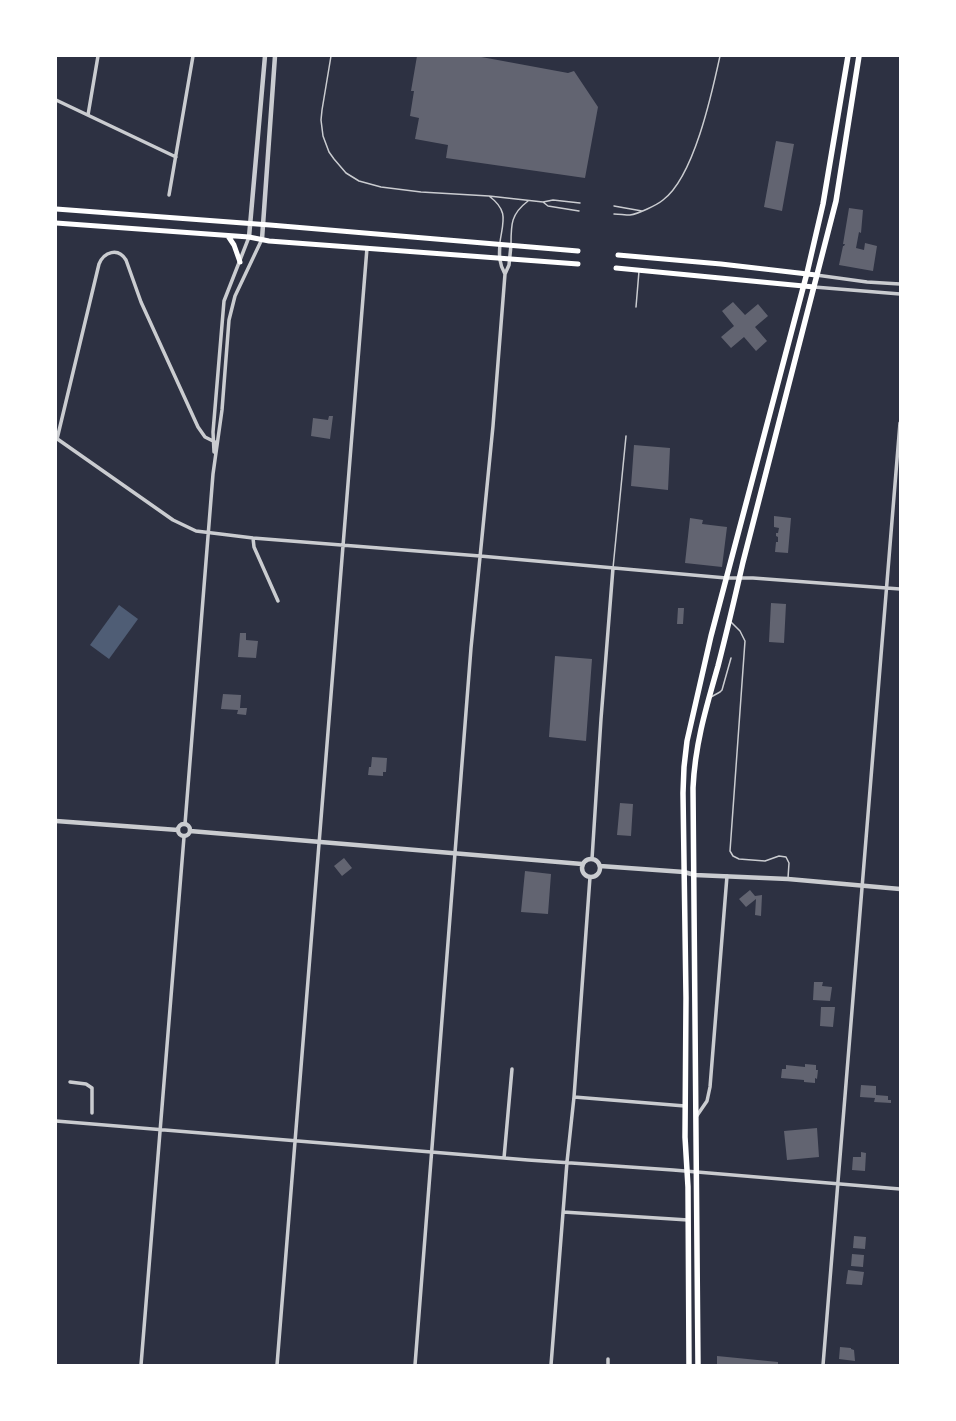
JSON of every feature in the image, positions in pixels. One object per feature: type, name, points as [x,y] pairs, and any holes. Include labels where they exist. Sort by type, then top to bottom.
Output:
[{"type":"main road","points":[[688,1365],[688,1187],[686,1171],[685,1106],[686,990],[683,793],[687,741],[711,636],[803,287],[822,204],[848,56]]},
{"type":"main road","points":[[698,1365],[694,769],[699,736],[730,620],[816,275],[836,202],[858,56]]},
{"type":"main road","points":[[56,209],[578,251]]},
{"type":"main road","points":[[56,223],[578,264]]},
{"type":"main road","points":[[228,236],[234,245],[240,262]]},
{"type":"main road","points":[[618,255],[816,275]]},
{"type":"main road","points":[[616,268],[814,287]]},
{"type":"street","points":[[88,115],[98,56]]},
{"type":"street","points":[[170,195],[193,56]]},
{"type":"street","points":[[185,824],[209,533],[214,465],[214,424],[224,301],[249,237],[265,56]]},
{"type":"street","points":[[215,442],[222,410],[229,320],[232,301],[262,238],[275,56]]},
{"type":"street","points":[[56,100],[176,157]]},
{"type":"street","points":[[500,244],[499,257],[505,274]]},
{"type":"street","points":[[415,1365],[480,556],[493,426],[505,274],[510,258],[511,245]]},
{"type":"street","points":[[278,1365],[367,248]]},
{"type":"street","points":[[215,442],[205,437],[198,426],[141,302],[126,260],[122,255],[108,253],[101,259],[99,264],[57,439],[177,522],[196,531],[253,538],[726,578],[900,589]]},
{"type":"street","points":[[816,275],[867,282],[900,284]]},
{"type":"street","points":[[814,287],[900,294]]},
{"type":"street","points":[[823,1365],[900,424]]},
{"type":"street","points":[[253,538],[254,546],[278,601]]},
{"type":"street","points":[[592,859],[613,568]]},
{"type":"street","points":[[56,821],[178,830]]},
{"type":"street","points":[[178,830],[181,825],[185,824]]},
{"type":"street","points":[[185,824],[188,825],[190,831]]},
{"type":"street","points":[[178,830],[179,835],[184,837]]},
{"type":"street","points":[[190,831],[582,864],[586,860],[592,859],[595,860],[600,866],[695,874],[788,879],[900,889]]},
{"type":"street","points":[[141,1365],[184,837],[188,835],[190,831]]},
{"type":"street","points":[[582,864],[583,872],[590,877]]},
{"type":"street","points":[[590,877],[598,874],[600,866]]},
{"type":"street","points":[[696,1118],[708,1100],[727,876]]},
{"type":"street","points":[[551,1365],[567,1162],[574,1097],[590,877]]},
{"type":"street","points":[[504,1158],[512,1069]]},
{"type":"street","points":[[70,1082],[90,1085],[93,1093],[92,1113]]},
{"type":"street","points":[[574,1097],[685,1106]]},
{"type":"street","points":[[56,1121],[504,1158],[686,1171],[900,1190]]},
{"type":"street","points":[[563,1212],[688,1220]]},
{"type":"street","points":[[608,1359],[608,1365]]},
{"type":"lane","points":[[331,56],[322,104],[322,128],[325,142],[329,152],[346,172],[359,181],[381,187],[422,192],[489,196],[528,201],[544,202],[553,200],[580,203]]},
{"type":"lane","points":[[614,214],[635,214],[655,206],[671,193],[686,169],[696,146],[706,114],[720,56]]},
{"type":"lane","points":[[489,196],[502,208],[503,214],[500,244]]},
{"type":"lane","points":[[511,245],[513,217],[516,211],[528,201]]},
{"type":"lane","points":[[544,202],[548,206],[580,211]]},
{"type":"lane","points":[[614,206],[642,211]]},
{"type":"lane","points":[[636,307],[639,270]]},
{"type":"lane","points":[[613,568],[626,436]]},
{"type":"lane","points":[[730,620],[740,631],[745,641],[730,851],[733,856],[739,859],[766,861],[779,856],[786,857],[789,863],[788,879]]},
{"type":"lane","points":[[709,698],[722,690],[731,658]]},
{"type":"water","points":[[119,605],[138,619],[109,659],[90,645]]},
{"type":"building","points":[[417,56],[476,56],[568,73],[574,71],[598,107],[585,178],[446,158],[448,145],[415,139],[419,118],[410,116],[414,91],[411,91]]},
{"type":"building","points":[[776,141],[794,144],[782,211],[764,207]]},
{"type":"building","points":[[849,208],[863,210],[861,233],[859,232],[856,248],[864,250],[865,243],[877,246],[873,271],[839,265],[843,246],[845,244],[843,244]]},
{"type":"building","points":[[733,302],[745,315],[758,304],[768,316],[755,327],[767,341],[756,351],[744,337],[731,348],[721,337],[734,326],[722,311]]},
{"type":"building","points":[[329,416],[333,416],[330,439],[311,436],[313,418],[328,420]]},
{"type":"building","points":[[634,445],[670,448],[668,490],[631,486]]},
{"type":"building","points":[[774,516],[791,518],[788,553],[775,552],[776,542],[778,542],[776,533],[778,533],[779,528],[774,527]]},
{"type":"building","points":[[690,518],[703,520],[702,524],[727,527],[722,567],[685,563]]},
{"type":"building","points":[[771,603],[786,604],[784,643],[769,642]]},
{"type":"building","points":[[678,608],[684,608],[683,624],[677,624]]},
{"type":"building","points":[[240,633],[246,633],[246,640],[258,641],[256,658],[238,657]]},
{"type":"building","points":[[555,656],[592,659],[586,741],[549,737]]},
{"type":"building","points":[[223,694],[241,695],[240,708],[247,708],[246,715],[237,714],[238,710],[221,709]]},
{"type":"building","points":[[372,757],[387,758],[386,772],[383,772],[383,776],[368,775]]},
{"type":"building","points":[[620,803],[633,804],[631,836],[617,835]]},
{"type":"building","points":[[344,858],[352,868],[342,876],[334,866]]},
{"type":"building","points":[[525,871],[551,874],[548,914],[521,912]]},
{"type":"building","points":[[750,890],[755,896],[762,895],[761,916],[755,915],[756,899],[746,907],[739,899]]},
{"type":"building","points":[[814,982],[823,982],[822,986],[832,987],[830,1001],[813,1000]]},
{"type":"building","points":[[821,1007],[835,1007],[833,1027],[820,1026]]},
{"type":"building","points":[[805,1064],[816,1065],[816,1070],[818,1070],[815,1083],[804,1082],[804,1080],[781,1078],[782,1069],[786,1069],[786,1065],[805,1067]]},
{"type":"building","points":[[861,1085],[876,1086],[876,1095],[888,1096],[888,1100],[891,1100],[891,1103],[874,1102],[875,1098],[860,1097]]},
{"type":"building","points":[[817,1128],[819,1157],[787,1160],[784,1131]]},
{"type":"building","points":[[861,1152],[866,1153],[865,1171],[852,1170],[853,1157],[861,1157]]},
{"type":"building","points":[[854,1236],[866,1237],[865,1249],[853,1248]]},
{"type":"building","points":[[852,1254],[864,1255],[863,1267],[851,1266]]},
{"type":"building","points":[[848,1270],[864,1272],[862,1285],[846,1284]]},
{"type":"building","points":[[840,1347],[851,1348],[854,1350],[855,1361],[839,1359]]},
{"type":"building","points":[[717,1356],[778,1362],[778,1365],[717,1365]]}]
